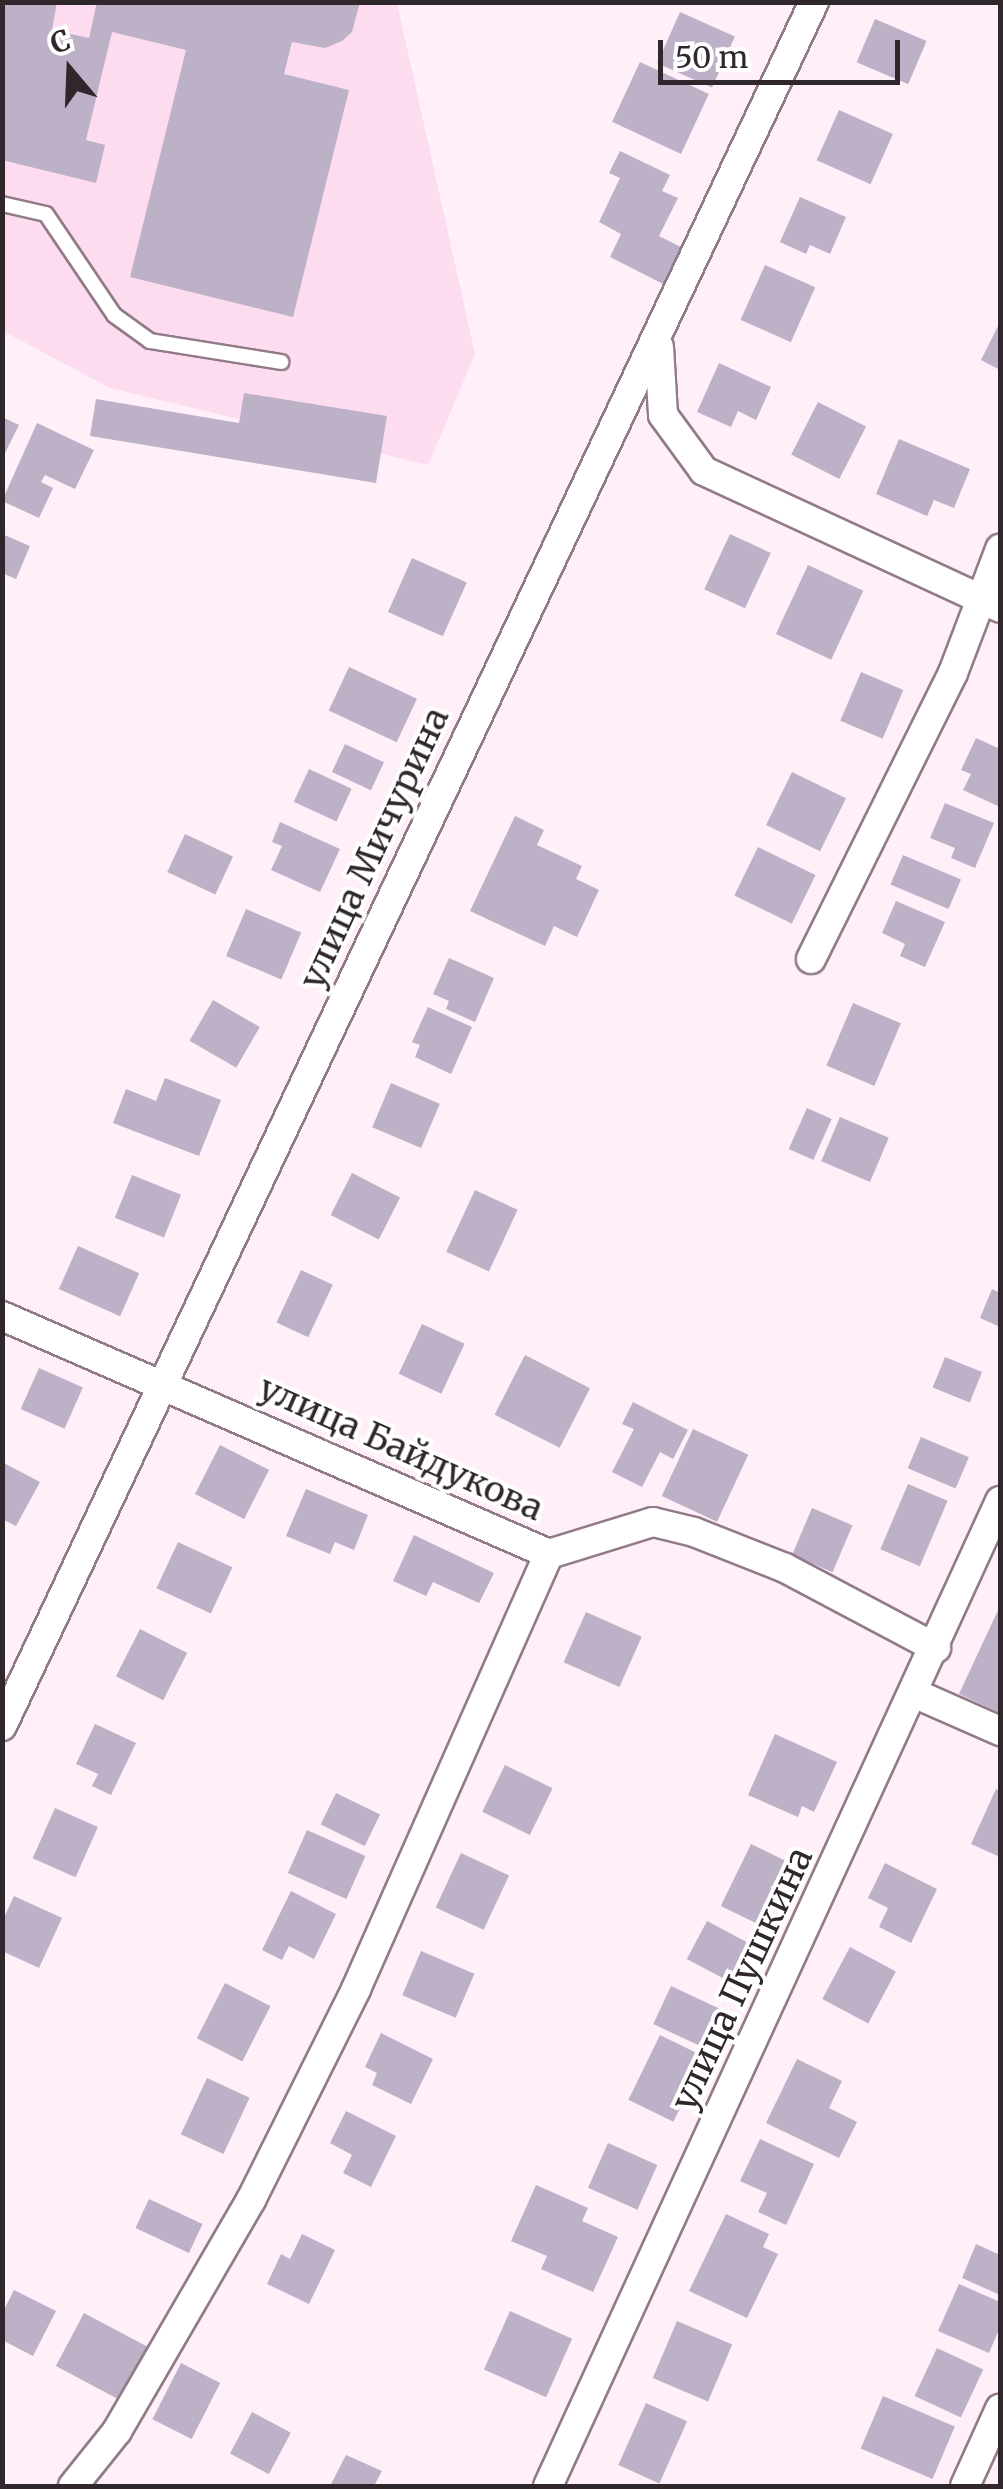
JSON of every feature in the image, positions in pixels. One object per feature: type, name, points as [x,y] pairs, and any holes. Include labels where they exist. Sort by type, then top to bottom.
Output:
[{"type":"street","name":"улица Мичурина","points":[[2,1726],[160,1382],[814,2]]},
{"type":"street","points":[[659,336],[663,415],[704,471],[989,603]]},
{"type":"street","points":[[811,960],[989,603],[1000,549]]},
{"type":"street","name":"улица Байдукова","points":[[2,1316],[549,1554],[652,1522],[694,1532],[785,1568],[936,1648]]},
{"type":"street","name":"улица Пушкина","points":[[548,2486],[916,1694],[1000,1500]]},
{"type":"street","points":[[73,2486],[117,2431],[251,2200],[356,1989],[549,1554]]},
{"type":"street","points":[[916,1694],[1000,1731]]},
{"type":"street","points":[[965,2486],[1000,2409]]},
{"type":"lane","points":[[2,204],[46,214],[114,315],[150,341],[281,362]]},
{"type":"shaded area","points":[[2,3],[397,3],[475,354],[428,465],[110,388],[3,331]]},
{"type":"building","points":[[2,2],[57,2],[52,30],[89,38],[97,2],[360,2],[352,32],[342,41],[325,48],[292,42],[284,74],[349,90],[293,317],[130,277],[186,50],[112,32],[86,140],[105,145],[96,183],[2,160]]},
{"type":"building","points":[[680,12],[735,36],[712,88],[657,63]]},
{"type":"building","points":[[875,19],[927,41],[908,84],[857,62]]},
{"type":"building","points":[[640,62],[709,94],[681,154],[612,122]]},
{"type":"building","points":[[839,110],[893,134],[871,184],[817,160]]},
{"type":"building","points":[[620,151],[670,175],[662,191],[678,198],[659,236],[687,250],[669,287],[610,257],[621,234],[599,222],[620,178],[609,173]]},
{"type":"building","points":[[800,197],[846,217],[830,254],[810,245],[806,254],[780,242]]},
{"type":"building","points":[[765,265],[815,287],[791,342],[741,320]]},
{"type":"building","points":[[1000,322],[1000,370],[981,360]]},
{"type":"building","points":[[719,363],[771,387],[756,420],[738,411],[731,427],[697,412]]},
{"type":"building","points":[[244,393],[387,416],[376,483],[90,436],[96,399],[239,423]]},
{"type":"building","points":[[818,402],[866,427],[839,479],[791,455]]},
{"type":"building","points":[[2,417],[19,425],[2,459]]},
{"type":"building","points":[[37,423],[94,450],[75,489],[45,475],[41,482],[53,488],[39,518],[2,501]]},
{"type":"building","points":[[899,439],[970,469],[954,508],[934,500],[927,516],[876,494]]},
{"type":"building","points":[[2,534],[30,546],[16,579],[2,573]]},
{"type":"building","points":[[730,534],[771,553],[745,608],[704,589]]},
{"type":"building","points":[[412,558],[467,582],[443,636],[388,612]]},
{"type":"building","points":[[808,565],[863,591],[831,660],[776,634]]},
{"type":"building","points":[[349,667],[417,699],[397,742],[329,711]]},
{"type":"building","points":[[861,672],[903,690],[883,739],[840,721]]},
{"type":"building","points":[[976,738],[1000,749],[1000,807],[963,790],[971,774],[961,770]]},
{"type":"building","points":[[345,744],[384,762],[371,790],[332,772]]},
{"type":"building","points":[[309,769],[352,789],[336,821],[294,802]]},
{"type":"building","points":[[792,772],[846,798],[820,851],[766,825]]},
{"type":"building","points":[[945,803],[994,823],[975,868],[951,858],[955,848],[930,838]]},
{"type":"building","points":[[515,816],[544,830],[537,845],[582,866],[576,879],[599,890],[577,937],[554,926],[545,946],[470,911]]},
{"type":"building","points":[[280,822],[340,849],[320,892],[271,870],[282,846],[272,842]]},
{"type":"building","points":[[185,834],[233,856],[215,894],[167,872]]},
{"type":"building","points":[[758,847],[816,875],[792,924],[734,896]]},
{"type":"building","points":[[903,855],[961,880],[948,909],[890,884]]},
{"type":"building","points":[[896,901],[945,922],[925,967],[900,956],[905,944],[882,933]]},
{"type":"building","points":[[246,909],[301,932],[281,979],[226,956]]},
{"type":"building","points":[[449,958],[494,978],[475,1022],[446,1009],[449,1001],[433,994]]},
{"type":"building","points":[[213,1000],[260,1027],[236,1068],[190,1041]]},
{"type":"building","points":[[853,1003],[901,1023],[874,1086],[826,1066]]},
{"type":"building","points":[[428,1007],[472,1027],[451,1074],[415,1057],[420,1045],[412,1042]]},
{"type":"building","points":[[165,1078],[221,1100],[199,1156],[113,1123],[126,1089],[156,1101]]},
{"type":"building","points":[[391,1083],[440,1104],[421,1148],[372,1127]]},
{"type":"building","points":[[807,1108],[832,1119],[813,1160],[789,1149]]},
{"type":"building","points":[[840,1117],[889,1138],[870,1182],[821,1161]]},
{"type":"building","points":[[352,1173],[400,1198],[379,1239],[331,1215]]},
{"type":"building","points":[[132,1175],[181,1195],[164,1238],[115,1218]]},
{"type":"building","points":[[475,1190],[518,1210],[489,1271],[446,1252]]},
{"type":"building","points":[[78,1246],[139,1273],[120,1316],[59,1289]]},
{"type":"building","points":[[301,1270],[333,1285],[308,1337],[276,1323]]},
{"type":"building","points":[[992,1289],[1000,1293],[1000,1327],[980,1318]]},
{"type":"building","points":[[422,1324],[465,1344],[441,1394],[399,1374]]},
{"type":"building","points":[[525,1355],[590,1388],[560,1448],[495,1415]]},
{"type":"building","points":[[945,1357],[982,1372],[970,1403],[933,1388]]},
{"type":"building","points":[[39,1368],[83,1388],[65,1429],[21,1409]]},
{"type":"building","points":[[633,1402],[688,1430],[673,1459],[660,1452],[642,1487],[612,1472],[634,1429],[622,1424]]},
{"type":"building","points":[[693,1429],[748,1455],[717,1522],[662,1496]]},
{"type":"building","points":[[921,1437],[969,1457],[956,1489],[908,1468]]},
{"type":"building","points":[[220,1445],[269,1470],[244,1519],[195,1494]]},
{"type":"building","points":[[2,1462],[40,1482],[16,1526],[2,1519]]},
{"type":"building","points":[[908,1484],[948,1501],[920,1566],[880,1549]]},
{"type":"building","points":[[306,1489],[368,1515],[354,1550],[335,1542],[330,1554],[286,1536]]},
{"type":"building","points":[[812,1508],[853,1525],[833,1572],[792,1555]]},
{"type":"building","points":[[414,1535],[494,1573],[479,1603],[433,1582],[426,1596],[393,1581]]},
{"type":"building","points":[[178,1542],[232,1567],[211,1614],[156,1588]]},
{"type":"building","points":[[1000,1606],[1000,1713],[959,1694]]},
{"type":"building","points":[[586,1612],[642,1637],[619,1687],[564,1662]]},
{"type":"building","points":[[140,1629],[187,1653],[163,1700],[116,1676]]},
{"type":"building","points":[[95,1724],[136,1743],[111,1795],[92,1786],[98,1774],[76,1764]]},
{"type":"building","points":[[775,1734],[837,1762],[814,1812],[802,1806],[798,1817],[748,1795]]},
{"type":"building","points":[[505,1765],[553,1788],[530,1835],[482,1812]]},
{"type":"building","points":[[996,1789],[1000,1791],[1000,1857],[971,1844]]},
{"type":"building","points":[[336,1793],[380,1814],[365,1846],[321,1824]]},
{"type":"building","points":[[55,1808],[98,1827],[76,1877],[33,1858]]},
{"type":"building","points":[[307,1830],[365,1856],[346,1899],[288,1873]]},
{"type":"building","points":[[751,1844],[790,1863],[759,1925],[721,1906]]},
{"type":"building","points":[[461,1853],[509,1875],[484,1930],[436,1907]]},
{"type":"building","points":[[885,1863],[937,1889],[911,1943],[879,1927],[888,1908],[868,1898]]},
{"type":"building","points":[[291,1891],[336,1914],[314,1959],[289,1946],[282,1960],[262,1950]]},
{"type":"building","points":[[14,1896],[62,1918],[39,1968],[2,1951],[2,1922]]},
{"type":"building","points":[[707,1921],[748,1943],[728,1981],[687,1959]]},
{"type":"building","points":[[850,1947],[896,1971],[868,2024],[822,1999]]},
{"type":"building","points":[[421,1951],[474,1974],[456,2018],[402,1995]]},
{"type":"building","points":[[225,1983],[270,2006],[242,2061],[197,2038]]},
{"type":"building","points":[[671,1986],[722,2010],[704,2048],[653,2024]]},
{"type":"building","points":[[381,2033],[433,2059],[411,2104],[372,2085],[377,2073],[365,2067]]},
{"type":"building","points":[[660,2035],[705,2057],[673,2122],[628,2100]]},
{"type":"building","points":[[797,2059],[842,2081],[829,2108],[857,2122],[839,2158],[766,2123]]},
{"type":"building","points":[[207,2078],[250,2098],[223,2154],[181,2134]]},
{"type":"building","points":[[346,2111],[396,2136],[371,2187],[343,2173],[352,2155],[330,2143]]},
{"type":"building","points":[[760,2139],[814,2164],[786,2225],[758,2212],[767,2193],[740,2181]]},
{"type":"building","points":[[608,2143],[657,2165],[637,2210],[588,2188]]},
{"type":"building","points":[[536,2185],[588,2208],[582,2221],[618,2237],[593,2292],[541,2269],[547,2256],[511,2241]]},
{"type":"building","points":[[149,2199],[202,2224],[189,2253],[135,2228]]},
{"type":"building","points":[[726,2214],[769,2234],[763,2247],[778,2254],[747,2318],[689,2291]]},
{"type":"building","points":[[302,2234],[335,2250],[309,2304],[267,2284],[281,2254],[290,2259]]},
{"type":"building","points":[[976,2244],[1000,2255],[1000,2295],[962,2278]]},
{"type":"building","points":[[959,2284],[1000,2302],[1000,2327],[989,2353],[938,2331]]},
{"type":"building","points":[[14,2290],[56,2311],[33,2356],[2,2340],[2,2314]]},
{"type":"building","points":[[510,2311],[572,2339],[546,2397],[484,2369]]},
{"type":"building","points":[[84,2313],[148,2347],[120,2400],[56,2366]]},
{"type":"building","points":[[677,2321],[732,2344],[708,2402],[653,2378]]},
{"type":"building","points":[[937,2348],[983,2370],[961,2418],[915,2396]]},
{"type":"building","points":[[181,2363],[220,2383],[192,2439],[152,2419]]},
{"type":"building","points":[[883,2396],[955,2426],[933,2479],[861,2448]]},
{"type":"building","points":[[646,2403],[687,2421],[659,2483],[618,2465]]},
{"type":"building","points":[[252,2412],[291,2433],[269,2474],[230,2453]]},
{"type":"building","points":[[346,2455],[382,2471],[374,2486],[330,2486]]}]
